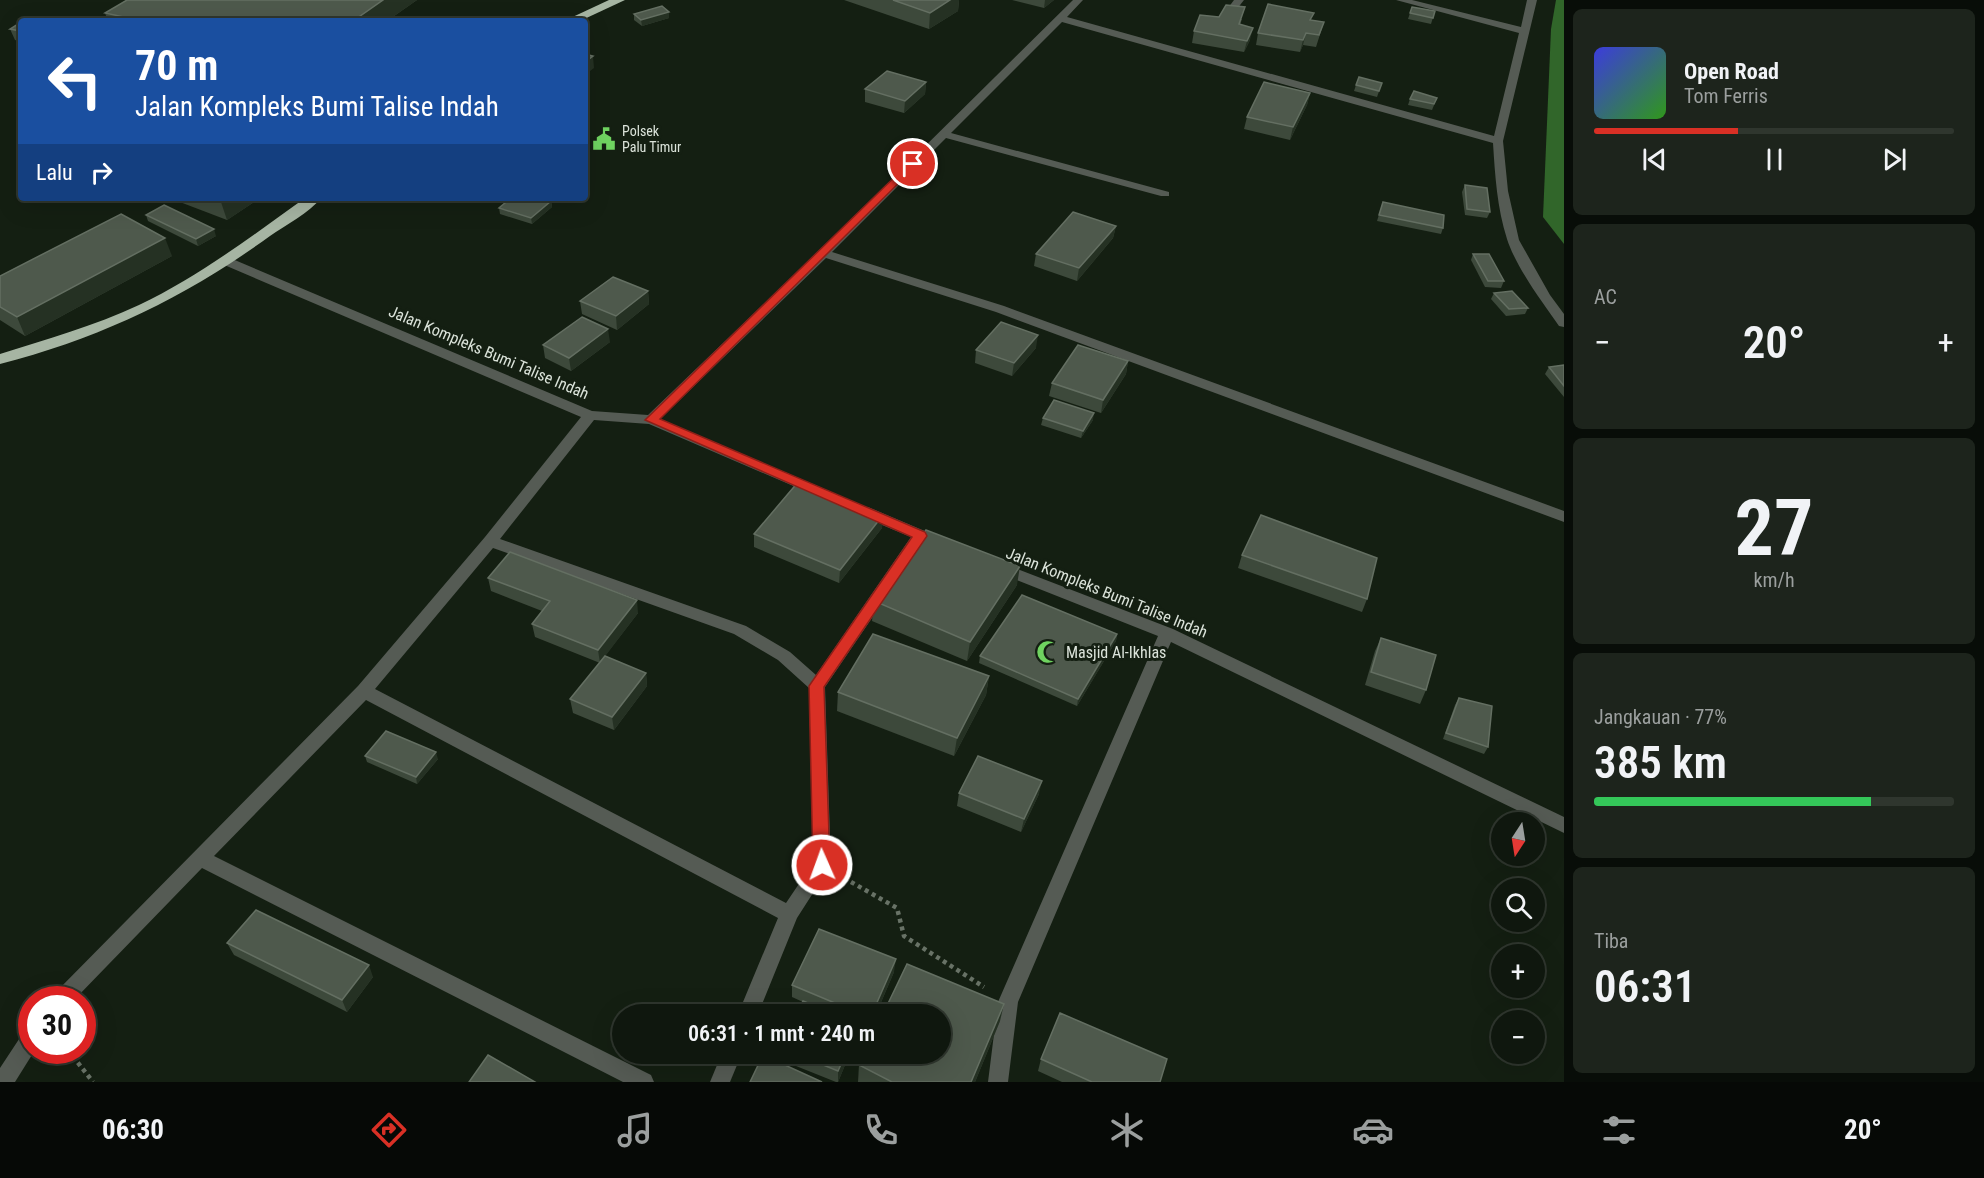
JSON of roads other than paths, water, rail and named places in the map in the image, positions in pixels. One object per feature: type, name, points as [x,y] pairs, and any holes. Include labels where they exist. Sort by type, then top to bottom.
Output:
[{"type":"highway","points":[[577,18],[619,0]]},
{"type":"highway","points":[[0,359],[89,331],[162,298],[226,261],[310,201]]},
{"type":"street","points":[[651,420],[824,253],[1078,0]]},
{"type":"street","points":[[1230,12],[1239,0]]},
{"type":"street","points":[[1401,0],[1524,31]]},
{"type":"street","points":[[1532,0],[1498,141],[1502,190],[1514,240],[1544,296],[1564,323]]},
{"type":"street","points":[[1060,18],[1498,141]]},
{"type":"street","points":[[943,134],[1165,194]]},
{"type":"street","points":[[824,253],[1000,309],[1564,517]]},
{"type":"street","name":"Jalan Kompleks Bumi Talise Indah","points":[[226,261],[590,415],[651,420],[952,548]]},
{"type":"street","points":[[75,986],[364,691],[490,541],[590,415]]},
{"type":"street","points":[[752,1004],[789,914],[822,865],[816,686],[920,536]]},
{"type":"street","points":[[490,541],[740,630],[784,656],[816,686]]},
{"type":"street","name":"Jalan Kompleks Bumi Talise Indah","points":[[984,561],[1167,633],[1564,825]]},
{"type":"street","points":[[998,1082],[1008,1002],[1167,633]]},
{"type":"street","points":[[364,691],[789,914]]},
{"type":"street","points":[[202,858],[644,1082]]},
{"type":"street","points":[[3,1082],[18,1059]]},
{"type":"street","points":[[720,1082],[727,1064]]},
{"type":"place","name":"Polsek Palu Timur","points":[[604,139]]},
{"type":"place","name":"Masjid Al-Ikhlas","points":[[1048,652]]}]
